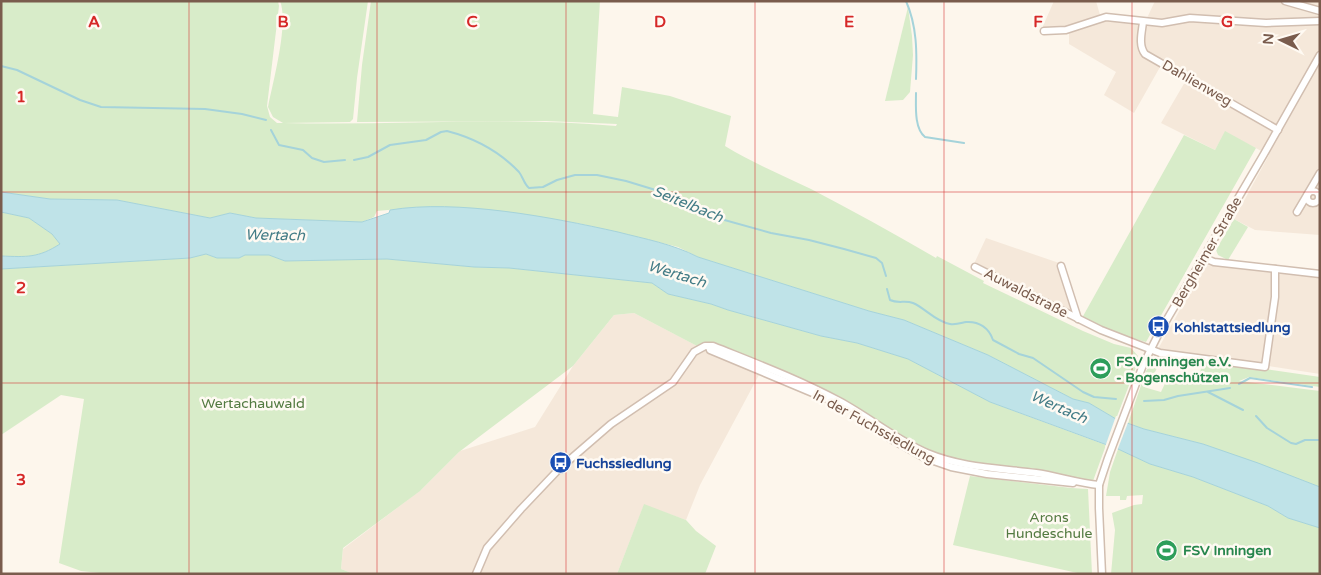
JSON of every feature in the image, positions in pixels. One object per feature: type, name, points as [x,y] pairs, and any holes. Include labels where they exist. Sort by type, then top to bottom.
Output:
[{"type":"street","points":[[1285,1],[1320,11]]},
{"type":"street","points":[[1044,31],[1066,30],[1106,17],[1162,23],[1190,18],[1266,23],[1320,21]]},
{"type":"street","name":"Dahlienweg","points":[[1143,22],[1141,49],[1145,54],[1278,130]]},
{"type":"street","name":"Bergheimer Straße","points":[[1102,574],[1098,508],[1099,485],[1124,413],[1150,348],[1204,258],[1320,55]]},
{"type":"street","points":[[1297,212],[1320,173]]},
{"type":"street","points":[[1308,193],[1307,197],[1310,202],[1314,203],[1319,199]]},
{"type":"street","points":[[1204,258],[1214,262],[1320,274]]},
{"type":"street","name":"Auwaldstraße","points":[[1060,266],[1078,319]]},
{"type":"street","name":"Auwaldstraße","points":[[975,267],[1101,330],[1160,353],[1265,368],[1275,297],[1275,269]]},
{"type":"street","name":"In der Fuchssiedlung","points":[[476,574],[487,548],[559,469],[612,424],[673,382],[694,352],[705,346],[713,346],[810,386],[841,402],[892,435],[926,453],[988,469],[1036,473],[1077,483],[1099,485]]},
{"type":"shaded area","points":[[1054,1],[1096,1],[1100,15],[1147,18],[1155,1],[1320,1],[1320,235],[1255,230],[1234,219],[1269,155],[1225,132],[1215,150],[1161,123],[1185,82],[1160,67],[1134,113],[1104,95],[1116,72],[1069,44],[1069,33],[1042,34],[1043,26]]},
{"type":"shaded area","points":[[986,238],[1062,264],[1077,321],[972,268]]},
{"type":"shaded area","name":"Kohlstattsiedlung","points":[[1205,265],[1320,277],[1320,374],[1158,349]]},
{"type":"shaded area","name":"Fuchssiedlung","points":[[634,313],[701,348],[760,373],[700,485],[686,520],[644,505],[617,574],[354,574],[341,569],[343,549],[422,489],[460,451],[535,427],[573,366],[614,315]]},
{"type":"green space","points":[[1,1],[278,1],[279,6],[267,106],[270,117],[277,123],[325,124],[469,121],[357,122],[362,65],[371,1],[600,1],[593,114],[618,117],[622,87],[670,96],[731,116],[725,146],[827,197],[936,258],[937,256],[984,281],[983,283],[1083,331],[1114,344],[1131,348],[1138,356],[1136,361],[1138,362],[1116,419],[1089,403],[1073,399],[988,355],[904,320],[869,311],[698,257],[678,247],[582,224],[472,209],[421,207],[377,211],[374,217],[362,222],[256,218],[230,213],[210,218],[117,200],[50,199],[1,192]],"holes":[[[502,121],[617,124],[616,126]]]},
{"type":"green space","points":[[280,1],[368,1],[353,119],[350,122],[283,123],[273,117],[268,107],[283,23]]},
{"type":"green space","points":[[908,7],[913,55],[910,92],[903,100],[885,101]]},
{"type":"green space","points":[[1225,131],[1256,148],[1146,342],[1118,334],[1082,318],[1184,135],[1215,150]]},
{"type":"green space","points":[[1,212],[29,218],[52,234],[60,244],[32,256],[1,256]]},
{"type":"green space","points":[[1234,219],[1248,227],[1228,260],[1218,255],[1216,250]]},
{"type":"green space","name":"Wertachauwald","points":[[206,254],[217,258],[269,255],[285,261],[387,259],[474,267],[509,268],[652,283],[668,294],[711,304],[821,336],[857,343],[908,359],[990,402],[1106,445],[1093,481],[988,468],[926,452],[841,402],[705,345],[697,346],[634,313],[614,315],[573,366],[459,452],[420,491],[343,548],[341,569],[354,574],[109,574],[81,571],[59,563],[84,399],[61,395],[1,435],[1,269],[190,258]]},
{"type":"green space","points":[[1177,356],[1320,377],[1320,387],[1249,377],[1239,381],[1320,391],[1320,487],[1203,444],[1128,423],[1146,371],[1155,358],[1167,358],[1169,361],[1157,368],[1147,388],[1161,392],[1168,377],[1199,376],[1202,365],[1177,359]]},
{"type":"green space","points":[[1118,449],[1150,464],[1193,477],[1268,506],[1288,518],[1320,528],[1320,574],[1111,574],[1115,530],[1112,513],[1142,504],[1143,495],[1127,496],[1126,500],[1120,500],[1120,496],[1106,496],[1110,472]]},
{"type":"green space","name":"Arons Hundeschule","points":[[970,476],[1088,489],[1092,574],[1082,574],[953,545]]},
{"type":"green space","points":[[644,504],[686,520],[696,531],[716,546],[705,574],[617,574]]},
{"type":"water","name":"Wertach","points":[[1,192],[50,199],[117,200],[210,218],[230,213],[256,218],[362,222],[389,213],[390,210],[416,207],[474,208],[564,221],[618,232],[669,245],[698,257],[869,311],[904,320],[988,355],[1073,399],[1089,403],[1116,419],[1144,429],[1203,444],[1320,487],[1320,528],[1288,518],[1268,506],[1193,477],[1150,464],[1118,449],[990,402],[908,359],[857,343],[821,336],[711,304],[668,294],[652,283],[509,268],[474,267],[387,259],[285,261],[269,255],[217,258],[206,254],[190,258],[1,269],[1,256],[32,256],[60,244],[52,234],[29,218],[1,212]]},
{"type":"pier","points":[[1116,416],[1129,420],[1117,451],[1105,447]]},
{"type":"waterway","points":[[906,1],[914,30],[916,79]]},
{"type":"waterway","points":[[1,66],[17,70],[80,100],[101,107],[205,109],[242,114],[266,120]]},
{"type":"waterway","points":[[916,93],[917,123],[921,133],[925,137],[964,143]]},
{"type":"waterway","points":[[271,130],[279,145],[303,150],[312,158],[324,162],[345,160]]},
{"type":"waterway","name":"Seitelbach","points":[[354,160],[368,157],[390,145],[426,140],[447,131],[477,142],[504,158],[519,172],[529,188],[543,187],[557,180],[575,175],[597,175],[626,181],[672,195],[710,216],[771,233],[809,240],[876,258],[882,263],[886,276]]},
{"type":"waterway","points":[[887,289],[890,300],[913,303],[945,323],[971,322],[979,324],[989,332],[993,340],[1019,354],[1033,358],[1083,392],[1094,397],[1116,399]]},
{"type":"waterway","points":[[1239,384],[1250,378],[1312,387]]},
{"type":"waterway","points":[[1144,401],[1164,400],[1230,388]]},
{"type":"waterway","name":"Seitelbach","points":[[1208,392],[1243,410]]},
{"type":"waterway","name":"Seitelbach","points":[[1256,416],[1267,428],[1291,443],[1296,444],[1305,440],[1320,440]]},
{"type":"place","name":"Kohlstattsiedlung","points":[[1158,327]]},
{"type":"place","name":"FSV Inningen e.V. - Bogenschützen","points":[[1100,369]]},
{"type":"place","name":"Fuchssiedlung","points":[[560,463]]},
{"type":"place","name":"FSV Inningen","points":[[1167,550]]}]
